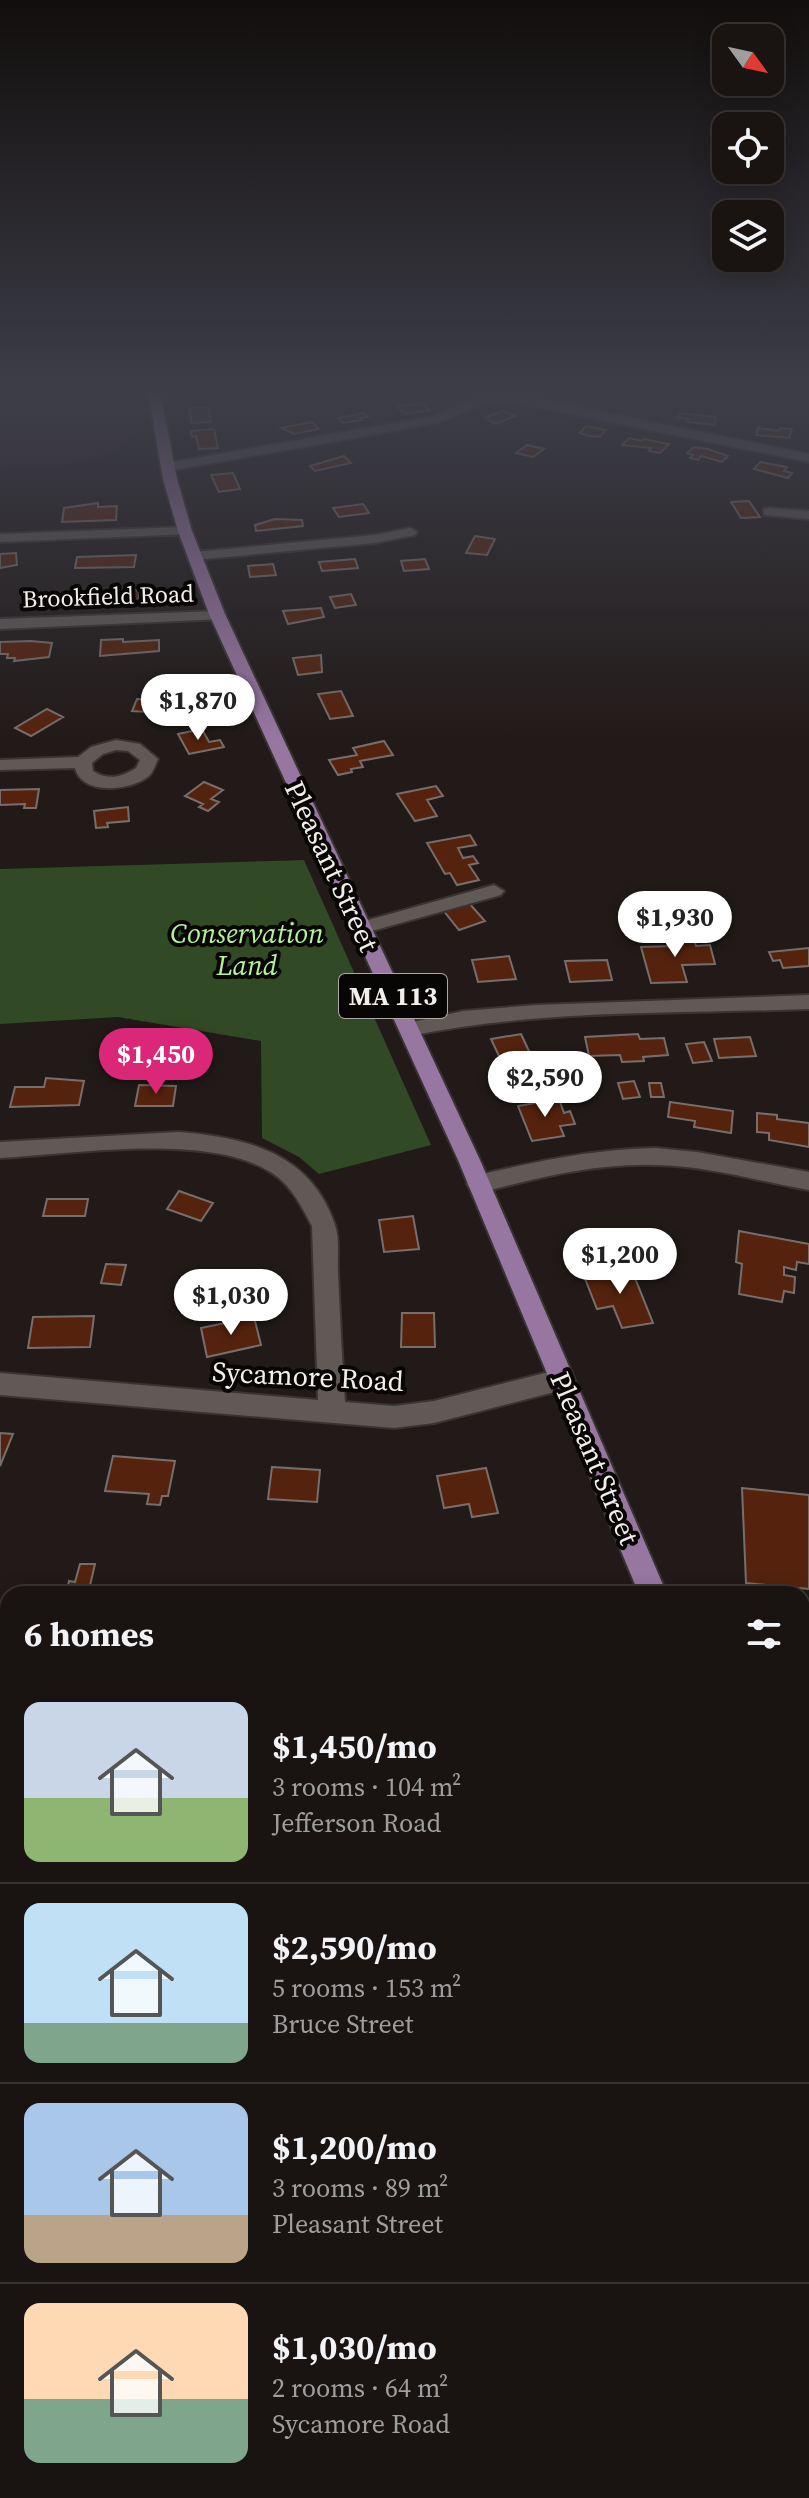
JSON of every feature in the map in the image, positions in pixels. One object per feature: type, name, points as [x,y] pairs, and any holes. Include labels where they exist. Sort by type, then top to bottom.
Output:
[{"type":"main road","name":"Pleasant Street","points":[[179,509],[218,616],[479,1184],[650,1586]]},
{"type":"street","points":[[769,512],[809,515]]},
{"type":"street","points":[[0,538],[185,531]]},
{"type":"street","points":[[194,556],[375,539],[410,532]]},
{"type":"street","name":"Brookfield Road","points":[[0,624],[218,616]]},
{"type":"street","points":[[0,765],[83,762]]},
{"type":"street","points":[[361,928],[494,891]]},
{"type":"street","points":[[410,1029],[463,1018],[536,1012],[809,1002]]},
{"type":"street","points":[[0,1150],[178,1140],[218,1143],[251,1151],[283,1168],[308,1195],[324,1226],[332,1413]]},
{"type":"street","points":[[479,1184],[587,1161],[634,1158],[681,1158],[809,1181]]},
{"type":"street","name":"Sycamore Road","points":[[0,1384],[394,1417],[434,1412],[561,1380]]},
{"type":"green space","name":"Conservation Land","points":[[304,860],[431,1145],[319,1174],[299,1157],[262,1138],[261,1041],[118,1017],[0,1024],[0,869]]},
{"type":"building","points":[[64,509],[117,509],[116,520],[62,522]]},
{"type":"building","points":[[333,509],[366,509],[369,513],[339,517]]},
{"type":"building","points":[[735,509],[754,509],[760,517],[741,518]]},
{"type":"building","points":[[275,519],[302,520],[303,526],[256,531],[255,525]]},
{"type":"building","points":[[475,536],[495,539],[487,555],[466,553]]},
{"type":"building","points":[[16,553],[17,565],[0,568],[0,554]]},
{"type":"building","points":[[136,555],[134,567],[75,568],[77,557]]},
{"type":"building","points":[[355,559],[358,568],[322,571],[319,562]]},
{"type":"building","points":[[425,559],[429,569],[404,571],[401,561]]},
{"type":"building","points":[[273,564],[276,575],[250,577],[248,566]]},
{"type":"building","points":[[140,590],[138,602],[102,602],[104,591]]},
{"type":"building","points":[[351,594],[356,605],[335,608],[330,597]]},
{"type":"building","points":[[321,608],[324,617],[288,624],[283,611]]},
{"type":"building","points":[[123,639],[123,642],[159,640],[159,651],[100,656],[101,640]]},
{"type":"building","points":[[0,642],[52,643],[49,657],[14,661],[15,658],[7,658],[8,654],[0,654]]},
{"type":"building","points":[[321,655],[322,672],[298,675],[293,658]]},
{"type":"building","points":[[341,691],[353,716],[330,719],[318,694]]},
{"type":"building","points":[[137,699],[172,701],[167,713],[132,711]]},
{"type":"building","points":[[47,709],[63,717],[31,736],[15,728]]},
{"type":"building","points":[[202,729],[209,742],[220,740],[224,747],[189,754],[178,734]]},
{"type":"building","points":[[384,741],[393,755],[360,761],[363,767],[351,769],[352,772],[338,775],[329,760],[357,755],[353,748]]},
{"type":"building","points":[[204,782],[223,790],[211,799],[219,802],[208,811],[199,807],[203,804],[185,796]]},
{"type":"building","points":[[436,786],[443,796],[427,800],[437,816],[415,821],[397,794]]},
{"type":"building","points":[[39,789],[36,808],[24,808],[25,804],[0,805],[0,790]]},
{"type":"building","points":[[128,807],[129,821],[107,823],[108,827],[96,828],[94,811]]},
{"type":"building","points":[[470,835],[476,845],[458,848],[463,858],[473,856],[478,863],[469,865],[479,880],[457,885],[450,873],[445,874],[427,843]]},
{"type":"building","points":[[468,902],[485,921],[459,930],[443,910]]},
{"type":"building","points":[[693,934],[696,946],[710,945],[715,964],[682,965],[687,982],[651,983],[641,947],[673,946],[670,935]]},
{"type":"building","points":[[809,948],[809,966],[783,968],[780,960],[773,961],[769,952]]},
{"type":"building","points":[[509,956],[516,979],[478,982],[472,960]]},
{"type":"building","points":[[607,960],[612,980],[570,982],[565,961]]},
{"type":"building","points":[[521,1034],[535,1064],[505,1069],[491,1039]]},
{"type":"building","points":[[638,1034],[640,1039],[664,1038],[668,1055],[622,1062],[620,1055],[589,1056],[585,1037]]},
{"type":"building","points":[[750,1037],[756,1056],[719,1058],[714,1039]]},
{"type":"building","points":[[704,1042],[712,1061],[693,1063],[686,1044]]},
{"type":"building","points":[[46,1078],[84,1081],[79,1105],[10,1107],[15,1087],[44,1087]]},
{"type":"building","points":[[634,1081],[640,1097],[623,1099],[618,1083]]},
{"type":"building","points":[[649,1083],[661,1083],[664,1097],[651,1097]]},
{"type":"building","points":[[139,1085],[176,1086],[173,1106],[135,1106]]},
{"type":"building","points":[[559,1099],[564,1113],[570,1111],[575,1124],[560,1126],[564,1136],[532,1141],[518,1106]]},
{"type":"building","points":[[670,1102],[733,1111],[731,1133],[694,1127],[695,1121],[668,1117]]},
{"type":"building","points":[[757,1113],[809,1123],[809,1147],[769,1140],[769,1133],[757,1132]]},
{"type":"building","points":[[179,1191],[213,1203],[201,1221],[167,1209]]},
{"type":"building","points":[[47,1199],[88,1199],[85,1216],[43,1216]]},
{"type":"building","points":[[413,1216],[419,1249],[384,1252],[379,1220]]},
{"type":"building","points":[[739,1231],[809,1244],[809,1264],[797,1262],[796,1270],[784,1267],[784,1275],[795,1277],[794,1293],[784,1291],[782,1302],[739,1294],[742,1264],[736,1262]]},
{"type":"building","points":[[106,1264],[126,1265],[121,1285],[101,1283]]},
{"type":"building","points":[[631,1268],[653,1323],[622,1328],[613,1306],[597,1309],[584,1276]]},
{"type":"building","points":[[402,1313],[434,1313],[435,1347],[401,1347]]},
{"type":"building","points":[[94,1316],[90,1347],[28,1348],[33,1317]]},
{"type":"building","points":[[254,1317],[261,1345],[207,1357],[201,1328]]},
{"type":"building","points":[[0,1433],[13,1434],[0,1466]]},
{"type":"building","points":[[113,1456],[175,1461],[168,1496],[162,1496],[160,1505],[147,1504],[149,1494],[105,1491]]},
{"type":"building","points":[[272,1467],[320,1470],[317,1502],[268,1499]]},
{"type":"building","points":[[486,1468],[498,1513],[472,1517],[469,1504],[444,1508],[437,1476]]},
{"type":"building","points":[[742,1488],[809,1495],[809,1586],[746,1583]]},
{"type":"building","points":[[80,1564],[95,1564],[90,1586],[68,1586],[69,1581],[75,1582]]}]
